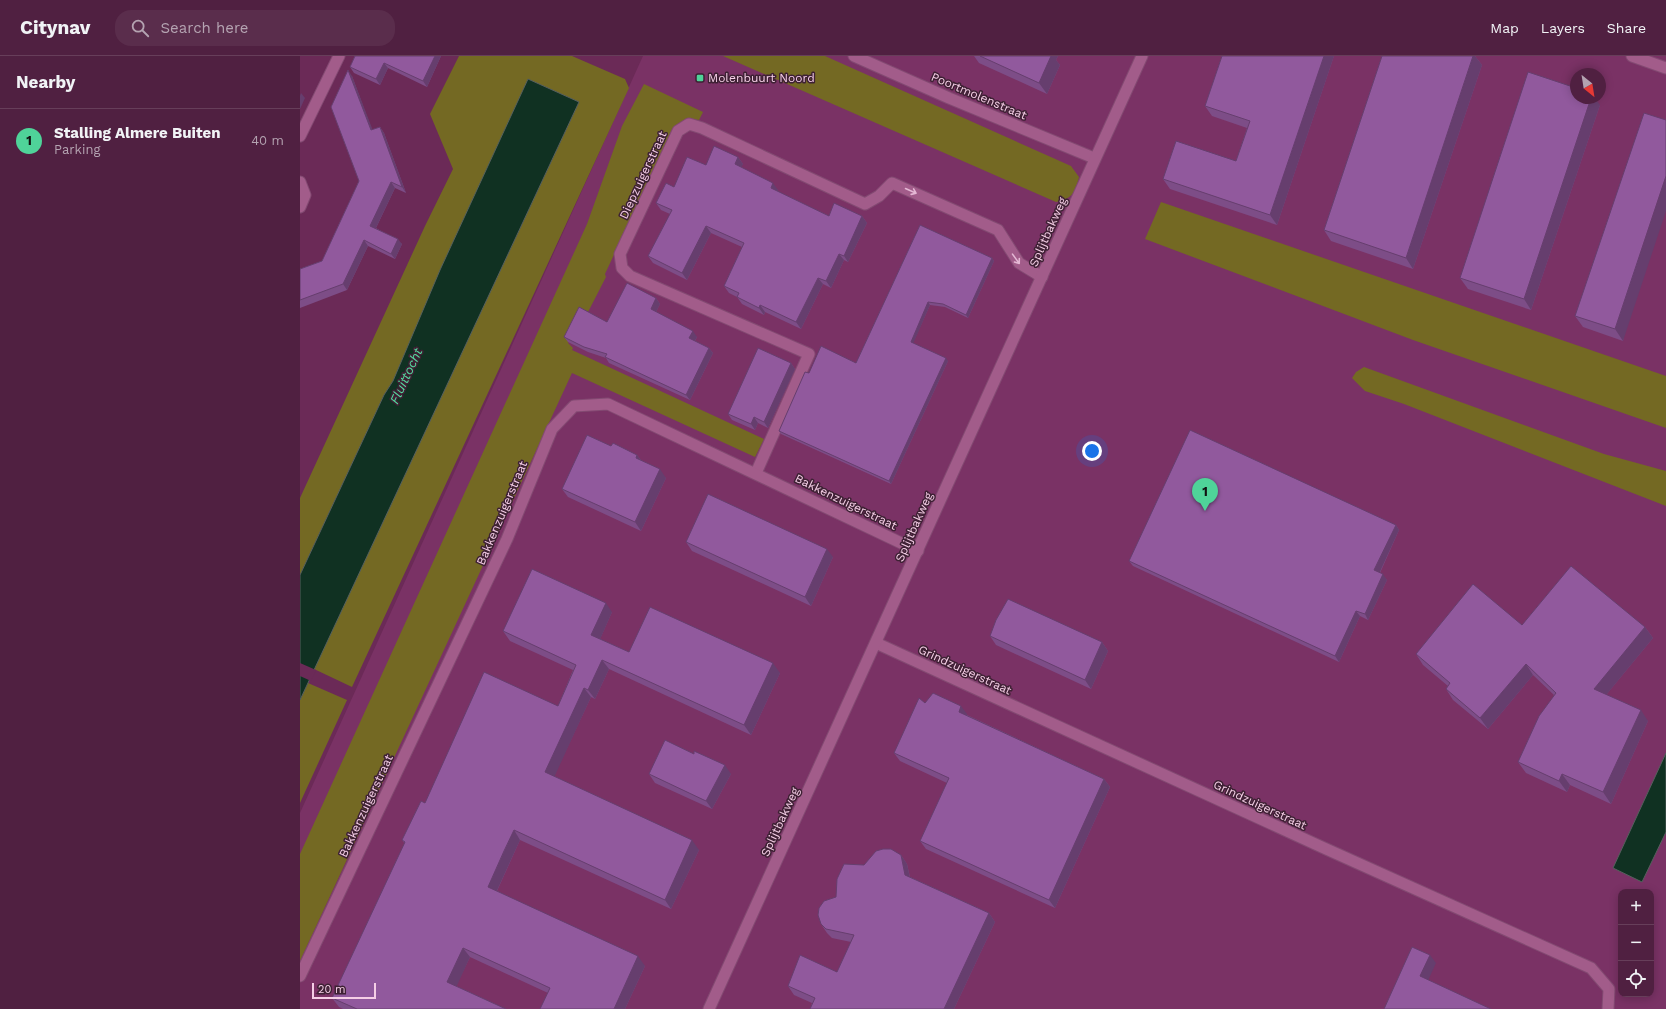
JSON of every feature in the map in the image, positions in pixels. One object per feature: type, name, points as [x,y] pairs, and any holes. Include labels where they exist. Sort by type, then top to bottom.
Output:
[{"type":"street","points":[[300,136],[339,56]]},
{"type":"street","name":"Poortmolenstraat","points":[[854,56],[956,101],[1094,158]]},
{"type":"street","name":"Splijtbakweg","points":[[709,1009],[1042,277],[1094,158],[1142,56]]},
{"type":"street","points":[[1632,56],[1666,68]]},
{"type":"street","name":"Diepzuigerstraat","points":[[756,473],[808,354],[630,276],[622,268],[620,254],[678,130],[689,124],[702,128],[865,204],[879,196],[892,183],[998,230],[1019,263],[1042,277]]},
{"type":"street","points":[[300,182],[305,195],[300,207]]},
{"type":"street","name":"Bakkenzuigerstraat","points":[[300,976],[506,539],[552,428],[574,406],[608,404],[918,551]]},
{"type":"street","name":"Grindzuigerstraat","points":[[876,643],[1324,848],[1591,968],[1609,989],[1608,1009]]},
{"type":"shaded area","points":[[459,56],[572,56],[625,79],[629,88],[352,687],[314,669],[579,102],[528,79],[393,381],[384,395],[300,575],[300,498],[425,226],[453,169],[430,114]]},
{"type":"shaded area","points":[[643,56],[1666,56],[1666,1009],[300,1009],[300,813]]},
{"type":"shaded area","points":[[723,56],[825,56],[1071,166],[1079,177],[1076,187],[1070,197],[1056,202]]},
{"type":"shaded area","points":[[644,84],[703,112],[699,120],[684,120],[672,130],[605,274],[606,277],[587,314],[583,313],[568,343],[573,348],[572,350],[764,439],[755,457],[572,373],[300,961],[300,854],[587,224],[622,126]]},
{"type":"shaded area","points":[[1161,202],[1666,376],[1666,428],[1413,340],[1145,239]]},
{"type":"shaded area","points":[[1364,367],[1604,454],[1666,471],[1666,506],[1404,404],[1365,391],[1352,378],[1356,372]]},
{"type":"shaded area","points":[[308,683],[347,700],[300,803],[300,700]]},
{"type":"water","name":"Fluittocht","points":[[528,79],[579,102],[300,700],[300,575],[384,395],[393,381],[440,270]]},
{"type":"water","points":[[1666,753],[1666,832],[1642,882],[1613,868]]},
{"type":"pier","points":[[300,663],[316,670],[311,681],[300,676]]},
{"type":"building","points":[[355,56],[435,56],[423,81],[384,63],[376,79],[350,67]]},
{"type":"building","points":[[980,56],[1051,56],[1039,83]]},
{"type":"building","points":[[1222,56],[1324,56],[1270,215],[1163,179],[1176,141],[1236,161],[1250,121],[1205,106]]},
{"type":"building","points":[[1382,56],[1473,56],[1406,258],[1324,230]]},
{"type":"building","points":[[348,70],[371,130],[380,127],[402,187],[391,182],[370,226],[398,239],[391,254],[364,240],[343,284],[300,300],[300,269],[322,261],[359,181],[331,107]]},
{"type":"building","points":[[1528,72],[1570,86],[1570,104],[1589,104],[1524,299],[1460,278]]},
{"type":"building","points":[[1644,113],[1666,120],[1666,176],[1615,329],[1575,316]]},
{"type":"building","points":[[714,146],[738,157],[735,164],[773,183],[771,188],[829,216],[834,203],[862,216],[844,256],[839,254],[826,281],[818,278],[796,322],[760,305],[759,308],[737,297],[739,293],[724,286],[744,243],[706,226],[682,273],[648,256],[672,210],[656,203],[666,183],[674,187],[687,157],[706,165]]},
{"type":"building","points":[[920,225],[992,258],[966,315],[943,304],[928,302],[911,342],[946,358],[889,481],[779,431],[805,372],[809,373],[821,346],[856,363]]},
{"type":"building","points":[[627,283],[656,298],[651,309],[693,331],[689,338],[709,348],[686,395],[605,357],[607,354],[584,347],[564,337],[579,307],[607,322]]},
{"type":"building","points":[[758,348],[791,363],[764,422],[754,417],[751,424],[728,414]]},
{"type":"building","points":[[1190,430],[1396,525],[1374,570],[1383,574],[1365,614],[1356,611],[1335,656],[1129,561]]},
{"type":"building","points":[[587,435],[611,446],[613,443],[637,455],[636,458],[660,469],[635,522],[562,489]]},
{"type":"building","points":[[708,494],[827,549],[805,597],[686,542]]},
{"type":"building","points":[[1571,566],[1645,627],[1594,689],[1641,710],[1603,792],[1562,774],[1559,781],[1518,762],[1539,716],[1556,693],[1526,664],[1480,718],[1446,689],[1450,683],[1416,654],[1473,584],[1522,625]]},
{"type":"building","points":[[532,569],[606,603],[591,635],[629,652],[650,607],[773,663],[744,725],[602,660],[588,690],[584,688],[545,772],[692,840],[665,900],[514,830],[504,851],[488,887],[638,956],[614,1009],[540,1009],[550,988],[463,948],[447,982],[506,1009],[357,1009],[332,998],[405,842],[402,840],[421,801],[425,803],[484,672],[558,706],[576,665],[503,631]]},
{"type":"building","points":[[1008,599],[1102,642],[1085,680],[990,636],[996,620]]},
{"type":"building","points":[[933,693],[961,706],[959,712],[1104,779],[1049,900],[920,841],[949,778],[894,753],[919,698],[925,703]]},
{"type":"building","points":[[665,740],[694,754],[694,751],[725,765],[706,801],[649,774]]},
{"type":"building","points":[[891,849],[901,855],[905,875],[989,913],[944,1009],[810,1009],[815,998],[788,986],[800,955],[837,972],[854,935],[826,929],[821,924],[818,915],[819,908],[824,901],[836,897],[837,879],[844,864],[864,865],[876,851]]},
{"type":"building","points":[[1412,947],[1430,955],[1420,976],[1491,1009],[1384,1009]]},
{"type":"place","name":"Molenbuurt Noord","points":[[700,78]]},
{"type":"place","name":"Stalling Almere Buiten","points":[[1205,511]]}]
